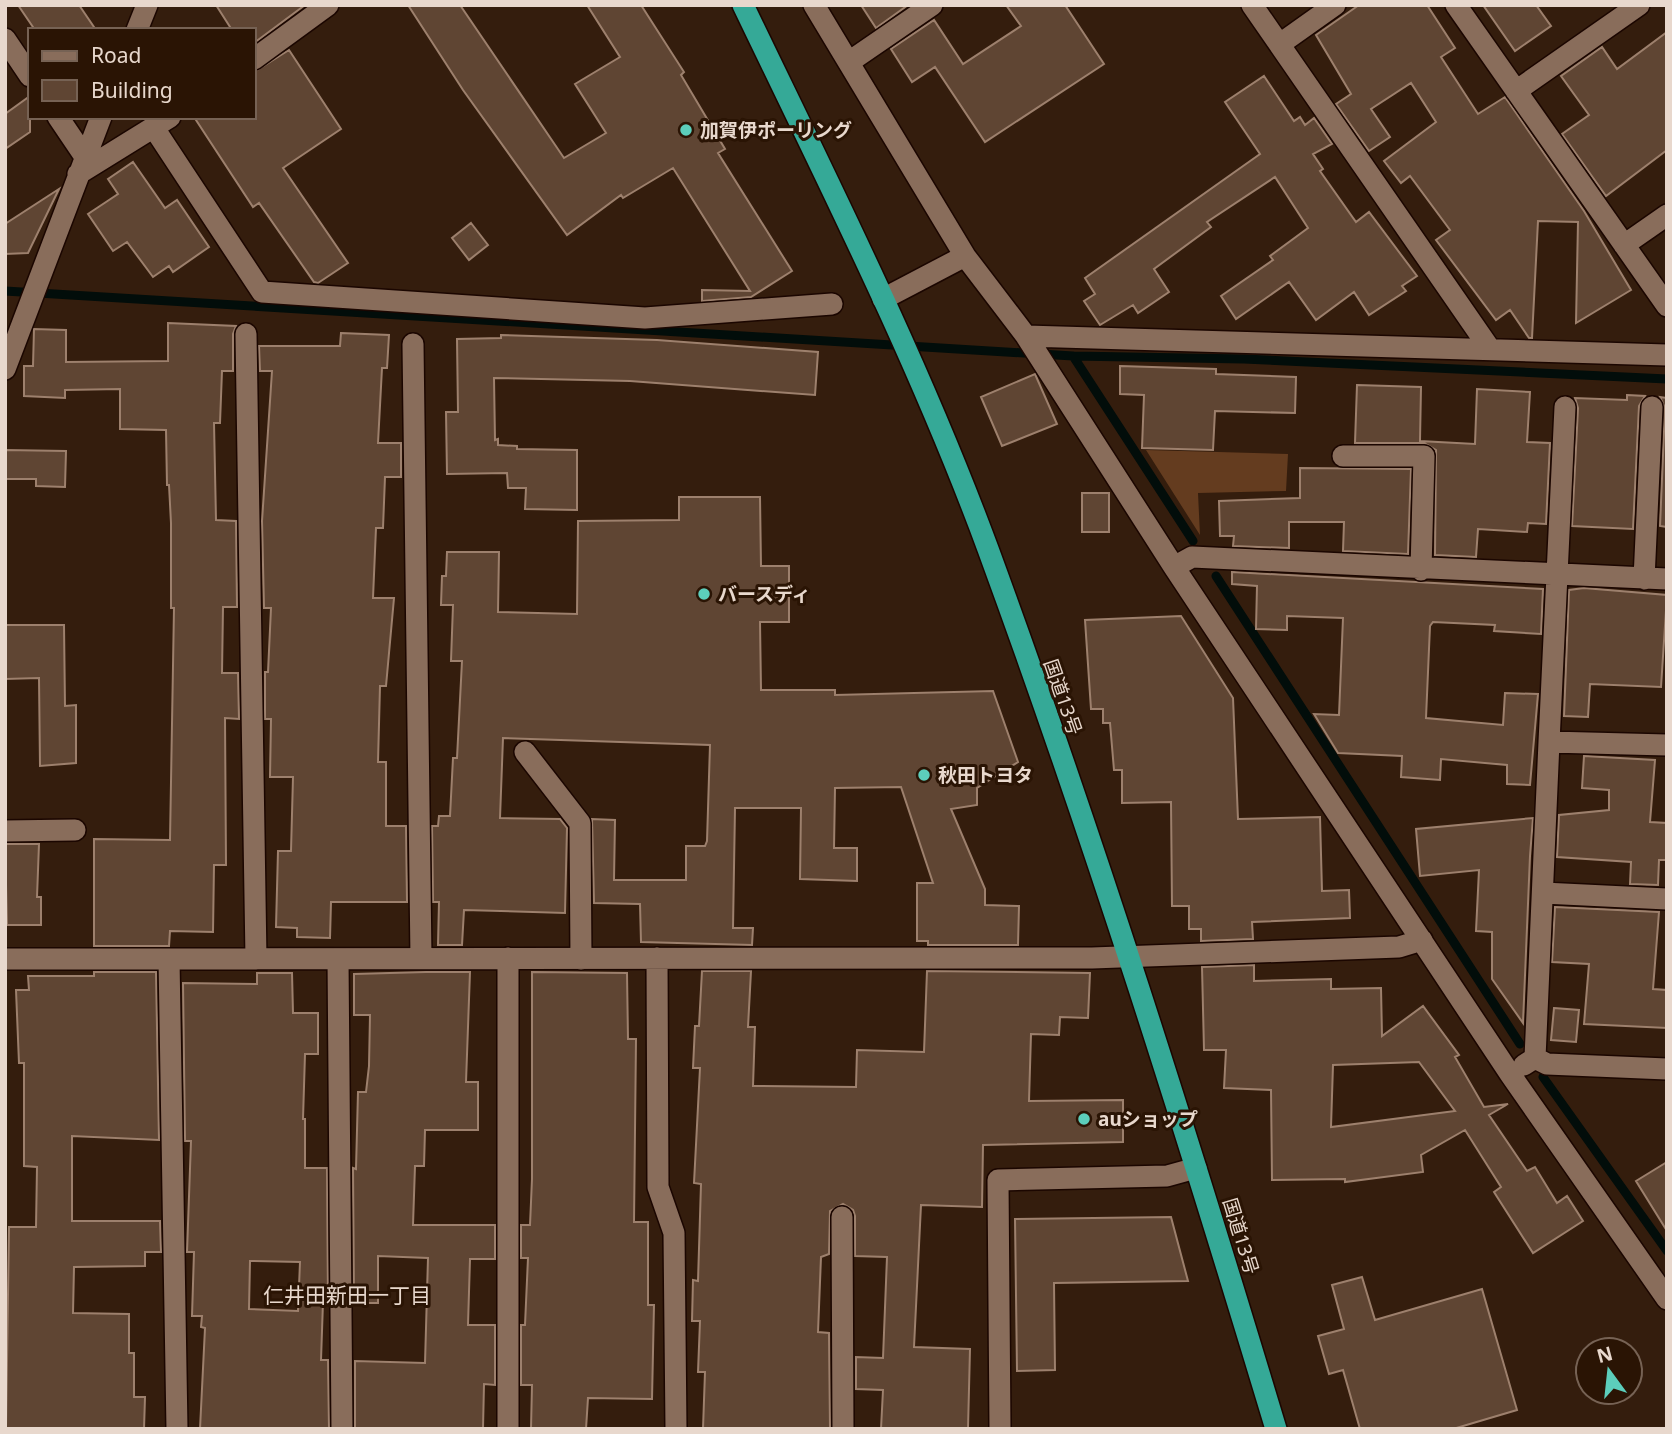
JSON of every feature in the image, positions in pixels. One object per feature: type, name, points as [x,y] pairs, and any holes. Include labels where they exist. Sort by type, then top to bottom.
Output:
[{"type":"highway","name":"国道13号","points":[[743,5],[900,331],[987,547],[1127,957],[1196,1168],[1276,1429]]},
{"type":"street","points":[[138,28],[147,5]]},
{"type":"street","points":[[256,58],[328,5]]},
{"type":"street","points":[[814,5],[965,256],[1049,370],[1174,567],[1510,1074],[1667,1299]]},
{"type":"street","points":[[849,62],[932,5]]},
{"type":"street","points":[[1252,5],[1490,349]]},
{"type":"street","points":[[1280,44],[1335,5]]},
{"type":"street","points":[[1456,5],[1667,306]]},
{"type":"street","points":[[1516,91],[1639,5]]},
{"type":"street","points":[[5,39],[28,73]]},
{"type":"street","points":[[59,119],[81,165]]},
{"type":"street","points":[[5,369],[9,345],[24,316],[100,119]]},
{"type":"street","points":[[81,165],[162,123],[262,292],[645,318],[832,304]]},
{"type":"street","points":[[1624,245],[1667,215]]},
{"type":"street","points":[[883,299],[965,256]]},
{"type":"street","points":[[246,334],[256,959]]},
{"type":"street","points":[[1026,336],[1667,355]]},
{"type":"street","points":[[413,344],[421,958]]},
{"type":"street","points":[[1535,1058],[1565,407]]},
{"type":"street","points":[[1644,579],[1652,407]]},
{"type":"street","points":[[1343,457],[1424,456],[1421,570]]},
{"type":"street","points":[[1174,567],[1192,557],[1421,570],[1667,579]]},
{"type":"street","points":[[1549,742],[1667,745]]},
{"type":"street","points":[[525,752],[580,823],[581,959]]},
{"type":"street","points":[[5,831],[75,830]]},
{"type":"street","points":[[1543,893],[1667,900]]},
{"type":"street","points":[[5,959],[1127,957],[1399,947],[1422,940]]},
{"type":"street","points":[[508,958],[508,1429]]},
{"type":"street","points":[[657,958],[658,1187],[674,1233],[676,1429]]},
{"type":"street","points":[[169,959],[177,1429]]},
{"type":"street","points":[[338,959],[342,1429]]},
{"type":"street","points":[[1510,1074],[1535,1058]]},
{"type":"street","points":[[1535,1058],[1547,1064],[1667,1069]]},
{"type":"street","points":[[1000,1429],[998,1180],[1167,1176],[1196,1168]]},
{"type":"street","points":[[842,1217],[843,1429]]},
{"type":"shaded area","points":[[1146,450],[1288,454],[1286,491],[1198,493],[1200,535]]},
{"type":"building","points":[[18,5],[79,5],[95,28],[34,28]]},
{"type":"building","points":[[216,5],[305,5],[256,42],[256,28],[231,28]]},
{"type":"building","points":[[408,5],[460,5],[564,158],[606,133],[575,84],[620,57],[587,5],[641,5],[684,72],[681,75],[725,149],[718,153],[792,271],[751,297],[702,301],[702,290],[750,291],[673,168],[623,198],[621,195],[567,235],[463,90]]},
{"type":"building","points":[[861,5],[908,5],[876,28]]},
{"type":"building","points":[[1006,5],[1065,5],[1104,64],[985,142],[935,67],[912,82],[891,49],[934,20],[963,64],[1021,26]]},
{"type":"building","points":[[1359,5],[1427,5],[1455,48],[1441,57],[1478,114],[1505,97],[1584,211],[1631,290],[1576,323],[1578,222],[1538,221],[1532,338],[1529,338],[1510,310],[1496,320],[1436,240],[1450,230],[1410,176],[1401,183],[1384,161],[1436,122],[1411,83],[1371,109],[1390,137],[1369,151],[1336,104],[1351,94],[1316,35]]},
{"type":"building","points":[[1483,5],[1536,5],[1551,26],[1515,51]]},
{"type":"building","points":[[1667,32],[1667,150],[1606,196],[1562,134],[1589,115],[1561,76],[1602,47],[1617,69]]},
{"type":"building","points":[[289,50],[341,129],[283,168],[348,263],[318,283],[314,282],[259,203],[253,207],[195,119],[256,119],[256,71]]},
{"type":"building","points":[[1264,76],[1294,121],[1300,117],[1305,125],[1314,118],[1332,144],[1313,154],[1323,169],[1320,171],[1356,222],[1369,212],[1417,276],[1402,286],[1406,291],[1369,315],[1354,292],[1316,320],[1289,282],[1236,319],[1221,296],[1273,260],[1270,256],[1308,228],[1275,177],[1207,222],[1211,227],[1154,269],[1169,292],[1138,313],[1133,305],[1100,325],[1084,301],[1095,294],[1085,278],[1260,154],[1225,102]]},
{"type":"building","points":[[28,97],[30,132],[5,149],[5,114]]},
{"type":"building","points":[[133,162],[165,208],[177,200],[209,247],[173,272],[169,266],[153,277],[127,242],[113,251],[88,214],[118,194],[108,179]]},
{"type":"building","points":[[59,189],[28,253],[5,254],[5,224]]},
{"type":"building","points":[[471,223],[488,245],[469,260],[452,238]]},
{"type":"building","points":[[168,323],[236,326],[233,334],[233,371],[222,371],[220,423],[214,423],[216,520],[236,521],[237,607],[223,607],[222,673],[238,673],[239,719],[225,718],[226,865],[214,865],[213,932],[170,931],[169,946],[94,946],[94,839],[170,840],[174,608],[171,608],[171,523],[166,430],[120,429],[120,389],[65,390],[65,398],[24,396],[24,366],[33,366],[34,329],[66,330],[66,362],[168,361]]},
{"type":"building","points":[[341,333],[389,335],[387,368],[382,368],[378,443],[401,443],[401,477],[385,477],[383,528],[376,528],[373,598],[394,598],[386,686],[380,686],[378,762],[386,762],[386,826],[406,826],[407,902],[331,902],[330,938],[297,937],[297,928],[276,927],[278,851],[291,851],[293,777],[270,777],[271,719],[265,719],[265,672],[268,672],[271,608],[264,608],[262,521],[272,371],[260,371],[259,346],[340,346]]},
{"type":"building","points":[[501,335],[657,340],[818,352],[815,395],[630,381],[494,378],[495,440],[498,439],[498,445],[517,446],[517,449],[577,450],[577,510],[525,509],[526,488],[508,488],[507,473],[447,474],[446,412],[458,412],[457,339],[501,338]]},
{"type":"building","points":[[1120,366],[1216,369],[1216,374],[1296,377],[1295,413],[1215,411],[1213,450],[1142,448],[1144,395],[1120,394]]},
{"type":"building","points":[[1035,374],[1057,424],[1002,446],[981,397]]},
{"type":"building","points":[[1357,385],[1421,387],[1420,441],[1475,444],[1477,389],[1530,392],[1527,442],[1550,443],[1546,524],[1528,523],[1527,532],[1478,529],[1476,557],[1435,555],[1436,450],[1424,443],[1355,443]]},
{"type":"building","points":[[1627,395],[1645,396],[1639,406],[1633,529],[1572,526],[1578,408],[1575,398],[1627,400]]},
{"type":"building","points":[[1660,397],[1667,398],[1667,527],[1660,526],[1665,408]]},
{"type":"building","points":[[5,450],[66,451],[65,487],[36,486],[36,479],[5,479]]},
{"type":"building","points":[[1300,468],[1411,469],[1408,554],[1343,551],[1344,522],[1289,522],[1289,548],[1233,546],[1234,536],[1220,536],[1219,501],[1300,498]]},
{"type":"building","points":[[1082,493],[1109,493],[1109,532],[1082,532]]},
{"type":"building","points":[[679,497],[760,497],[761,566],[789,566],[789,622],[760,622],[761,690],[835,690],[835,695],[993,691],[1018,762],[977,788],[977,805],[951,809],[985,889],[985,905],[1019,906],[1018,945],[928,945],[928,941],[917,941],[917,883],[933,883],[901,787],[835,788],[834,848],[857,848],[857,881],[800,879],[801,808],[735,808],[733,928],[753,928],[752,945],[641,942],[640,904],[594,903],[592,819],[615,820],[614,880],[686,880],[686,846],[705,846],[707,841],[710,745],[503,738],[500,818],[560,819],[567,828],[565,913],[464,910],[462,945],[438,945],[439,902],[433,902],[432,826],[438,826],[439,816],[450,816],[453,758],[457,758],[462,661],[451,661],[453,605],[441,605],[442,576],[446,576],[447,552],[499,552],[498,612],[577,614],[578,521],[679,520]]},
{"type":"building","points":[[1232,572],[1543,589],[1541,634],[1494,631],[1495,625],[1433,622],[1430,626],[1426,718],[1503,725],[1505,693],[1538,694],[1530,785],[1507,784],[1507,765],[1441,759],[1440,780],[1401,777],[1402,756],[1338,753],[1314,714],[1339,715],[1343,618],[1287,616],[1287,630],[1256,629],[1257,586],[1232,584]]},
{"type":"building","points":[[1584,588],[1667,595],[1661,687],[1590,684],[1588,717],[1564,716],[1569,590]]},
{"type":"building","points":[[1181,616],[1233,698],[1238,819],[1320,817],[1322,891],[1349,890],[1350,918],[1252,922],[1253,939],[1201,941],[1201,929],[1189,929],[1189,906],[1172,906],[1171,802],[1122,803],[1122,770],[1114,770],[1110,723],[1103,723],[1103,709],[1091,709],[1085,620]]},
{"type":"building","points":[[5,625],[64,625],[65,706],[76,705],[76,763],[40,766],[39,678],[5,679]]},
{"type":"building","points":[[1584,756],[1655,760],[1650,822],[1667,823],[1667,860],[1659,860],[1658,885],[1630,884],[1631,862],[1557,857],[1559,815],[1609,810],[1609,790],[1582,788]]},
{"type":"building","points":[[1533,818],[1523,1023],[1492,979],[1492,932],[1476,931],[1479,870],[1420,876],[1416,829]]},
{"type":"building","points":[[5,844],[39,844],[37,897],[41,897],[41,925],[7,925]]},
{"type":"building","points":[[1555,907],[1659,912],[1653,989],[1667,990],[1667,1028],[1584,1024],[1589,964],[1552,962]]},
{"type":"building","points":[[1254,965],[1254,981],[1331,979],[1331,989],[1381,988],[1382,1036],[1423,1006],[1459,1055],[1455,1057],[1484,1107],[1508,1104],[1489,1115],[1527,1171],[1535,1167],[1557,1203],[1567,1196],[1583,1221],[1533,1253],[1494,1192],[1501,1187],[1465,1130],[1421,1155],[1423,1172],[1345,1182],[1345,1179],[1272,1180],[1271,1090],[1224,1088],[1226,1050],[1204,1050],[1202,967]],"holes":[[[1419,1062],[1455,1111],[1331,1127],[1333,1065]]]},
{"type":"building","points":[[702,971],[751,971],[748,1027],[755,1027],[753,1086],[856,1087],[857,1050],[924,1052],[927,971],[1090,973],[1088,1018],[1060,1017],[1059,1035],[1031,1034],[1029,1101],[1123,1100],[1123,1142],[983,1145],[982,1207],[921,1205],[914,1347],[970,1349],[968,1429],[881,1429],[883,1390],[856,1389],[856,1357],[883,1358],[887,1257],[855,1256],[855,1216],[853,1210],[843,1204],[830,1211],[829,1254],[821,1257],[818,1332],[829,1333],[830,1429],[703,1429],[705,1372],[698,1372],[700,1321],[692,1321],[693,1280],[698,1281],[701,1184],[694,1183],[700,1068],[693,1068]]},
{"type":"building","points":[[94,972],[156,972],[159,1140],[72,1136],[72,1221],[160,1221],[161,1252],[145,1252],[145,1266],[74,1267],[73,1313],[129,1314],[129,1353],[134,1353],[134,1397],[145,1397],[144,1429],[6,1429],[9,1227],[36,1227],[37,1167],[24,1166],[24,1063],[19,1063],[16,990],[29,990],[28,976],[94,976]]},
{"type":"building","points":[[470,972],[466,1082],[478,1082],[478,1130],[425,1130],[424,1166],[415,1166],[413,1225],[495,1225],[495,1259],[470,1259],[468,1325],[495,1325],[495,1385],[484,1384],[483,1429],[355,1429],[355,1361],[425,1363],[428,1258],[378,1256],[378,1303],[354,1303],[353,1168],[356,1169],[358,1092],[366,1092],[369,1066],[370,1015],[354,1015],[354,974]]},
{"type":"building","points":[[532,972],[627,973],[628,1039],[636,1039],[634,1222],[648,1222],[648,1305],[654,1305],[652,1399],[588,1398],[586,1429],[531,1429],[532,1385],[521,1385],[521,1325],[525,1325],[528,1258],[521,1258],[521,1225],[530,1225],[532,1179]]},
{"type":"building","points":[[257,973],[292,973],[293,1013],[318,1013],[318,1054],[305,1054],[303,1119],[305,1168],[327,1168],[328,1302],[323,1302],[321,1360],[328,1360],[329,1429],[200,1429],[205,1328],[201,1327],[202,1316],[192,1316],[194,1252],[187,1252],[191,1141],[185,1141],[183,983],[257,984]],"holes":[[[250,1261],[300,1262],[298,1311],[249,1309]]]},
{"type":"building","points":[[1554,1008],[1579,1010],[1576,1042],[1551,1040]]},
{"type":"building","points":[[1667,1162],[1667,1231],[1636,1181]]},
{"type":"building","points":[[1171,1217],[1188,1281],[1054,1283],[1055,1370],[1017,1371],[1015,1219]]},
{"type":"building","points":[[1362,1277],[1375,1320],[1482,1289],[1517,1410],[1453,1429],[1360,1429],[1343,1370],[1329,1374],[1318,1336],[1344,1329],[1332,1285]]},
{"type":"waterway","points":[[5,291],[1073,356],[1244,359],[1667,379]]},
{"type":"waterway","points":[[1073,356],[1193,541]]},
{"type":"waterway","points":[[1216,576],[1520,1044]]},
{"type":"waterway","points":[[1543,1077],[1667,1251]]},
{"type":"place","name":"加賀伊ポーリング","points":[[686,130]]},
{"type":"place","name":"バースディ","points":[[704,594]]},
{"type":"place","name":"秋田トヨタ","points":[[924,775]]},
{"type":"place","name":"auショップ","points":[[1084,1119]]},
{"type":"district","name":"仁井田新田一丁目","points":[[347,1295]]}]
